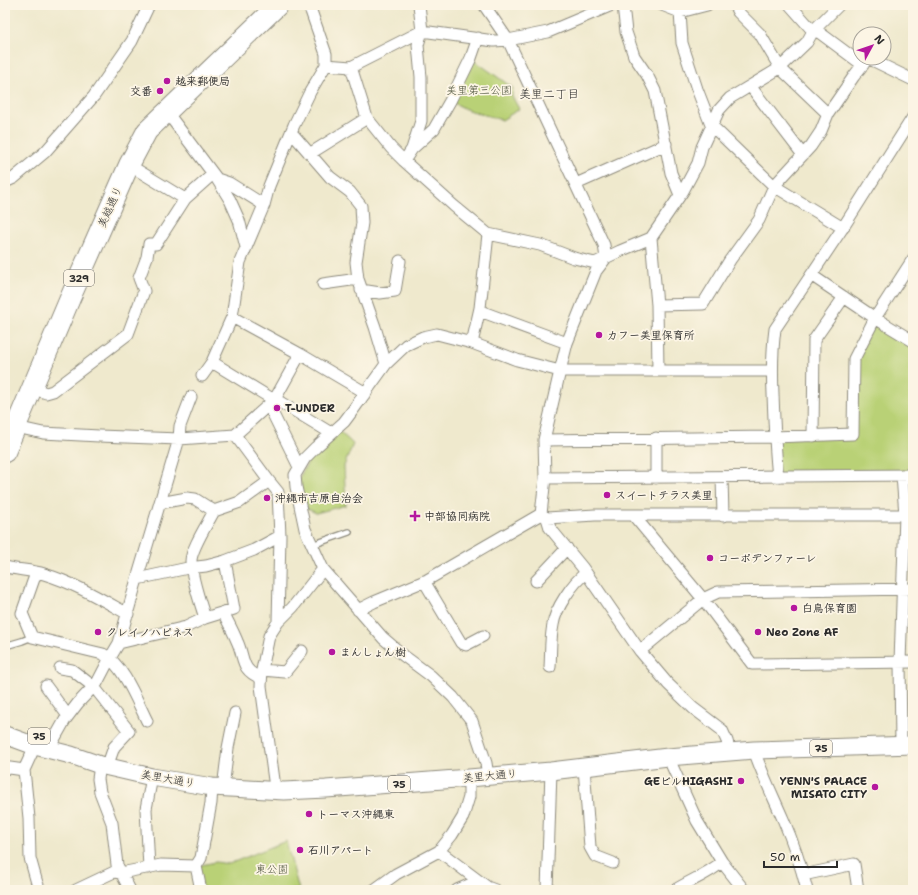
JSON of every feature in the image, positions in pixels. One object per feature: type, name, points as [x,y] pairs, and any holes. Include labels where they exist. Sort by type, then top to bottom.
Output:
[{"type":"highway","name":"美越通り","points":[[5,452],[129,165],[147,131],[166,111],[278,5]]},
{"type":"main road","name":"美里大通り","points":[[5,724],[38,736],[71,755]]},
{"type":"main road","name":"美里大通り","points":[[5,735],[35,746],[71,755],[104,766],[152,777],[218,787],[275,791],[326,790],[551,771],[668,757],[754,750],[907,745]]},
{"type":"street","points":[[5,182],[14,178],[45,152],[94,96],[132,41],[148,5]]},
{"type":"street","points":[[202,376],[212,362],[232,317],[235,287],[240,262],[264,205],[269,186],[291,132],[310,92],[326,65],[326,54],[311,11],[307,5]]},
{"type":"street","points":[[412,149],[421,121],[421,77],[418,45],[422,31],[419,5]]},
{"type":"street","points":[[484,5],[508,40],[604,245],[606,258],[596,271],[567,343],[560,371],[544,440],[544,516],[550,528],[586,572],[640,651],[668,684],[693,708],[722,730],[730,752]]},
{"type":"street","points":[[326,65],[351,67],[422,31],[494,41],[508,40],[548,32],[612,5]]},
{"type":"street","points":[[623,5],[626,32],[634,56],[647,75],[655,91],[671,173],[680,195]]},
{"type":"street","points":[[662,5],[680,12],[707,5]]},
{"type":"street","points":[[734,5],[738,12],[760,34],[780,68],[828,114]]},
{"type":"street","points":[[790,5],[813,32],[820,33],[852,52]]},
{"type":"street","points":[[351,67],[367,118],[404,161],[488,234],[540,246],[574,258],[595,263],[651,238],[680,195],[698,163],[702,147],[719,110],[730,98],[751,87],[780,68],[807,42],[813,32],[839,5]]},
{"type":"street","points":[[680,12],[682,43],[711,126],[774,186],[843,228]]},
{"type":"street","points":[[404,161],[412,149],[434,129],[450,101],[471,58],[478,38]]},
{"type":"street","points":[[657,305],[703,304],[730,260],[759,220],[774,186],[812,146],[821,131],[828,114],[862,66]]},
{"type":"street","points":[[880,66],[913,80]]},
{"type":"street","points":[[751,87],[803,155]]},
{"type":"street","points":[[166,111],[215,177],[230,200],[239,220],[246,247]]},
{"type":"street","points":[[778,477],[774,437],[772,370],[775,329],[843,228],[913,117]]},
{"type":"street","points":[[311,153],[367,118]]},
{"type":"street","points":[[291,132],[311,153],[330,177],[350,192],[361,206],[362,223],[356,262],[359,284],[375,327],[386,364]]},
{"type":"street","points":[[576,184],[666,144]]},
{"type":"street","points":[[129,165],[185,199]]},
{"type":"street","points":[[32,388],[46,393],[54,391],[128,334],[144,291],[139,278],[147,257],[148,244],[156,244],[185,199],[215,177]]},
{"type":"street","points":[[215,177],[228,183],[264,205]]},
{"type":"street","points":[[472,343],[480,311],[488,234]]},
{"type":"street","points":[[651,238],[657,305],[658,371]]},
{"type":"street","points":[[544,440],[774,437],[853,434],[854,359],[875,318],[913,258]]},
{"type":"street","points":[[323,284],[359,284],[380,293],[395,291],[400,261]]},
{"type":"street","points":[[811,275],[913,342]]},
{"type":"street","points":[[813,436],[814,340],[844,297]]},
{"type":"street","points":[[480,311],[567,343]]},
{"type":"street","points":[[232,317],[300,354],[366,393]]},
{"type":"street","points":[[488,776],[486,763],[472,721],[453,697],[431,676],[383,638],[323,569],[305,529],[296,487],[295,475],[304,458],[348,416],[386,364],[406,345],[423,336],[437,334],[472,343],[517,360],[560,371],[772,370]]},
{"type":"street","points":[[16,427],[44,434],[179,439],[236,435],[272,402],[300,354]]},
{"type":"street","points":[[212,362],[269,397],[300,467]]},
{"type":"street","points":[[52,743],[68,716],[78,703],[94,687],[119,643],[179,439],[180,426],[191,397]]},
{"type":"street","points":[[272,402],[331,433]]},
{"type":"street","points":[[236,435],[268,481],[278,492],[280,536],[278,622]]},
{"type":"street","points":[[656,438],[656,478]]},
{"type":"street","points":[[545,478],[908,475],[908,589],[900,662],[907,745]]},
{"type":"street","points":[[722,477],[723,516]]},
{"type":"street","points":[[205,618],[192,568],[191,560],[195,548],[214,511],[240,502],[268,481]]},
{"type":"street","points":[[278,492],[296,487]]},
{"type":"street","points":[[160,503],[187,498],[195,499],[214,511]]},
{"type":"street","points":[[358,610],[424,581],[544,516],[909,515]]},
{"type":"street","points":[[634,516],[703,599],[752,664],[913,662]]},
{"type":"street","points":[[137,579],[188,568],[206,566],[224,561],[254,550],[280,536]]},
{"type":"street","points":[[536,581],[567,548]]},
{"type":"street","points":[[119,643],[186,627],[205,618],[234,609],[224,561]]},
{"type":"street","points":[[5,567],[42,573],[59,579],[86,591],[128,614]]},
{"type":"street","points":[[275,791],[264,710],[261,674],[269,636],[278,622],[293,607],[323,569]]},
{"type":"street","points":[[550,666],[553,624],[565,596],[580,577],[586,572]]},
{"type":"street","points":[[36,573],[22,613],[32,637],[103,654],[110,658],[121,672],[147,721]]},
{"type":"street","points":[[424,581],[461,643],[466,645],[483,636]]},
{"type":"street","points":[[640,651],[703,599],[718,592],[908,589]]},
{"type":"street","points":[[223,612],[238,642],[244,664],[252,675],[285,672],[302,651]]},
{"type":"street","points":[[60,668],[72,670],[94,687],[129,731],[114,747],[98,779],[100,792],[112,823],[116,865],[130,890]]},
{"type":"street","points":[[46,686],[68,716]]},
{"type":"street","points":[[201,890],[196,866],[201,858],[211,803],[218,787],[235,713]]},
{"type":"street","points":[[35,746],[24,770],[29,818],[30,858],[40,890]]},
{"type":"street","points":[[754,750],[761,770],[784,821],[807,890]]},
{"type":"street","points":[[668,757],[697,820],[722,862],[744,890]]},
{"type":"street","points":[[584,766],[590,846],[594,856],[613,863]]},
{"type":"street","points":[[5,769],[10,768],[24,770]]},
{"type":"street","points":[[547,890],[551,771]]},
{"type":"street","points":[[148,868],[146,808],[152,777]]},
{"type":"street","points":[[375,890],[396,874],[439,851],[452,835],[463,817],[469,797],[469,778]]},
{"type":"street","points":[[439,851],[478,881],[494,890]]},
{"type":"street","points":[[675,890],[710,872],[722,862]]},
{"type":"street","points":[[803,875],[854,864],[858,890]]},
{"type":"street","points":[[79,889],[114,872],[121,873],[161,865],[196,866]]},
{"type":"street","points":[[457,890],[478,881]]},
{"type":"lane","points":[[312,545],[349,532]]},
{"type":"lane","points":[[5,646],[32,637]]},
{"type":"green space","name":"美里第三公園","points":[[471,58],[513,88],[512,96],[519,109],[502,120],[468,110],[450,101]]},
{"type":"green space","points":[[875,318],[913,342],[913,475],[778,477],[774,437],[853,434],[854,359]]},
{"type":"green space","points":[[340,432],[353,444],[344,466],[346,505],[316,513],[305,509],[299,478],[310,459]]},
{"type":"green space","name":"東公園","points":[[286,841],[299,890],[201,890],[196,866],[216,862],[229,864]]},
{"type":"place","name":"越来郵便局","points":[[167,81]]},
{"type":"place","name":"交番","points":[[160,91]]},
{"type":"place","name":"カフー美里保育所","points":[[599,335]]},
{"type":"place","name":"T-UNDER","points":[[277,408]]},
{"type":"place","name":"スイートテラス美里","points":[[607,495]]},
{"type":"place","name":"沖縄市吉原自治会","points":[[267,498]]},
{"type":"place","name":"中部協同病院","points":[[415,516]]},
{"type":"place","name":"コーポデンファーレ","points":[[710,558]]},
{"type":"place","name":"白鳥保育園","points":[[794,608]]},
{"type":"place","name":"クレイノハピネス","points":[[98,632]]},
{"type":"place","name":"Neo Zone AF","points":[[758,632]]},
{"type":"place","name":"まんしょん樹","points":[[332,652]]},
{"type":"place","name":"GEビルHIGASHI","points":[[741,781]]},
{"type":"place","name":"YENN'S PALACE MISATO CITY","points":[[875,787]]},
{"type":"place","name":"トーマス沖縄東","points":[[309,814]]},
{"type":"place","name":"石川アパート","points":[[300,850]]},
{"type":"district","name":"美里二丁目","points":[[549,94]]}]
